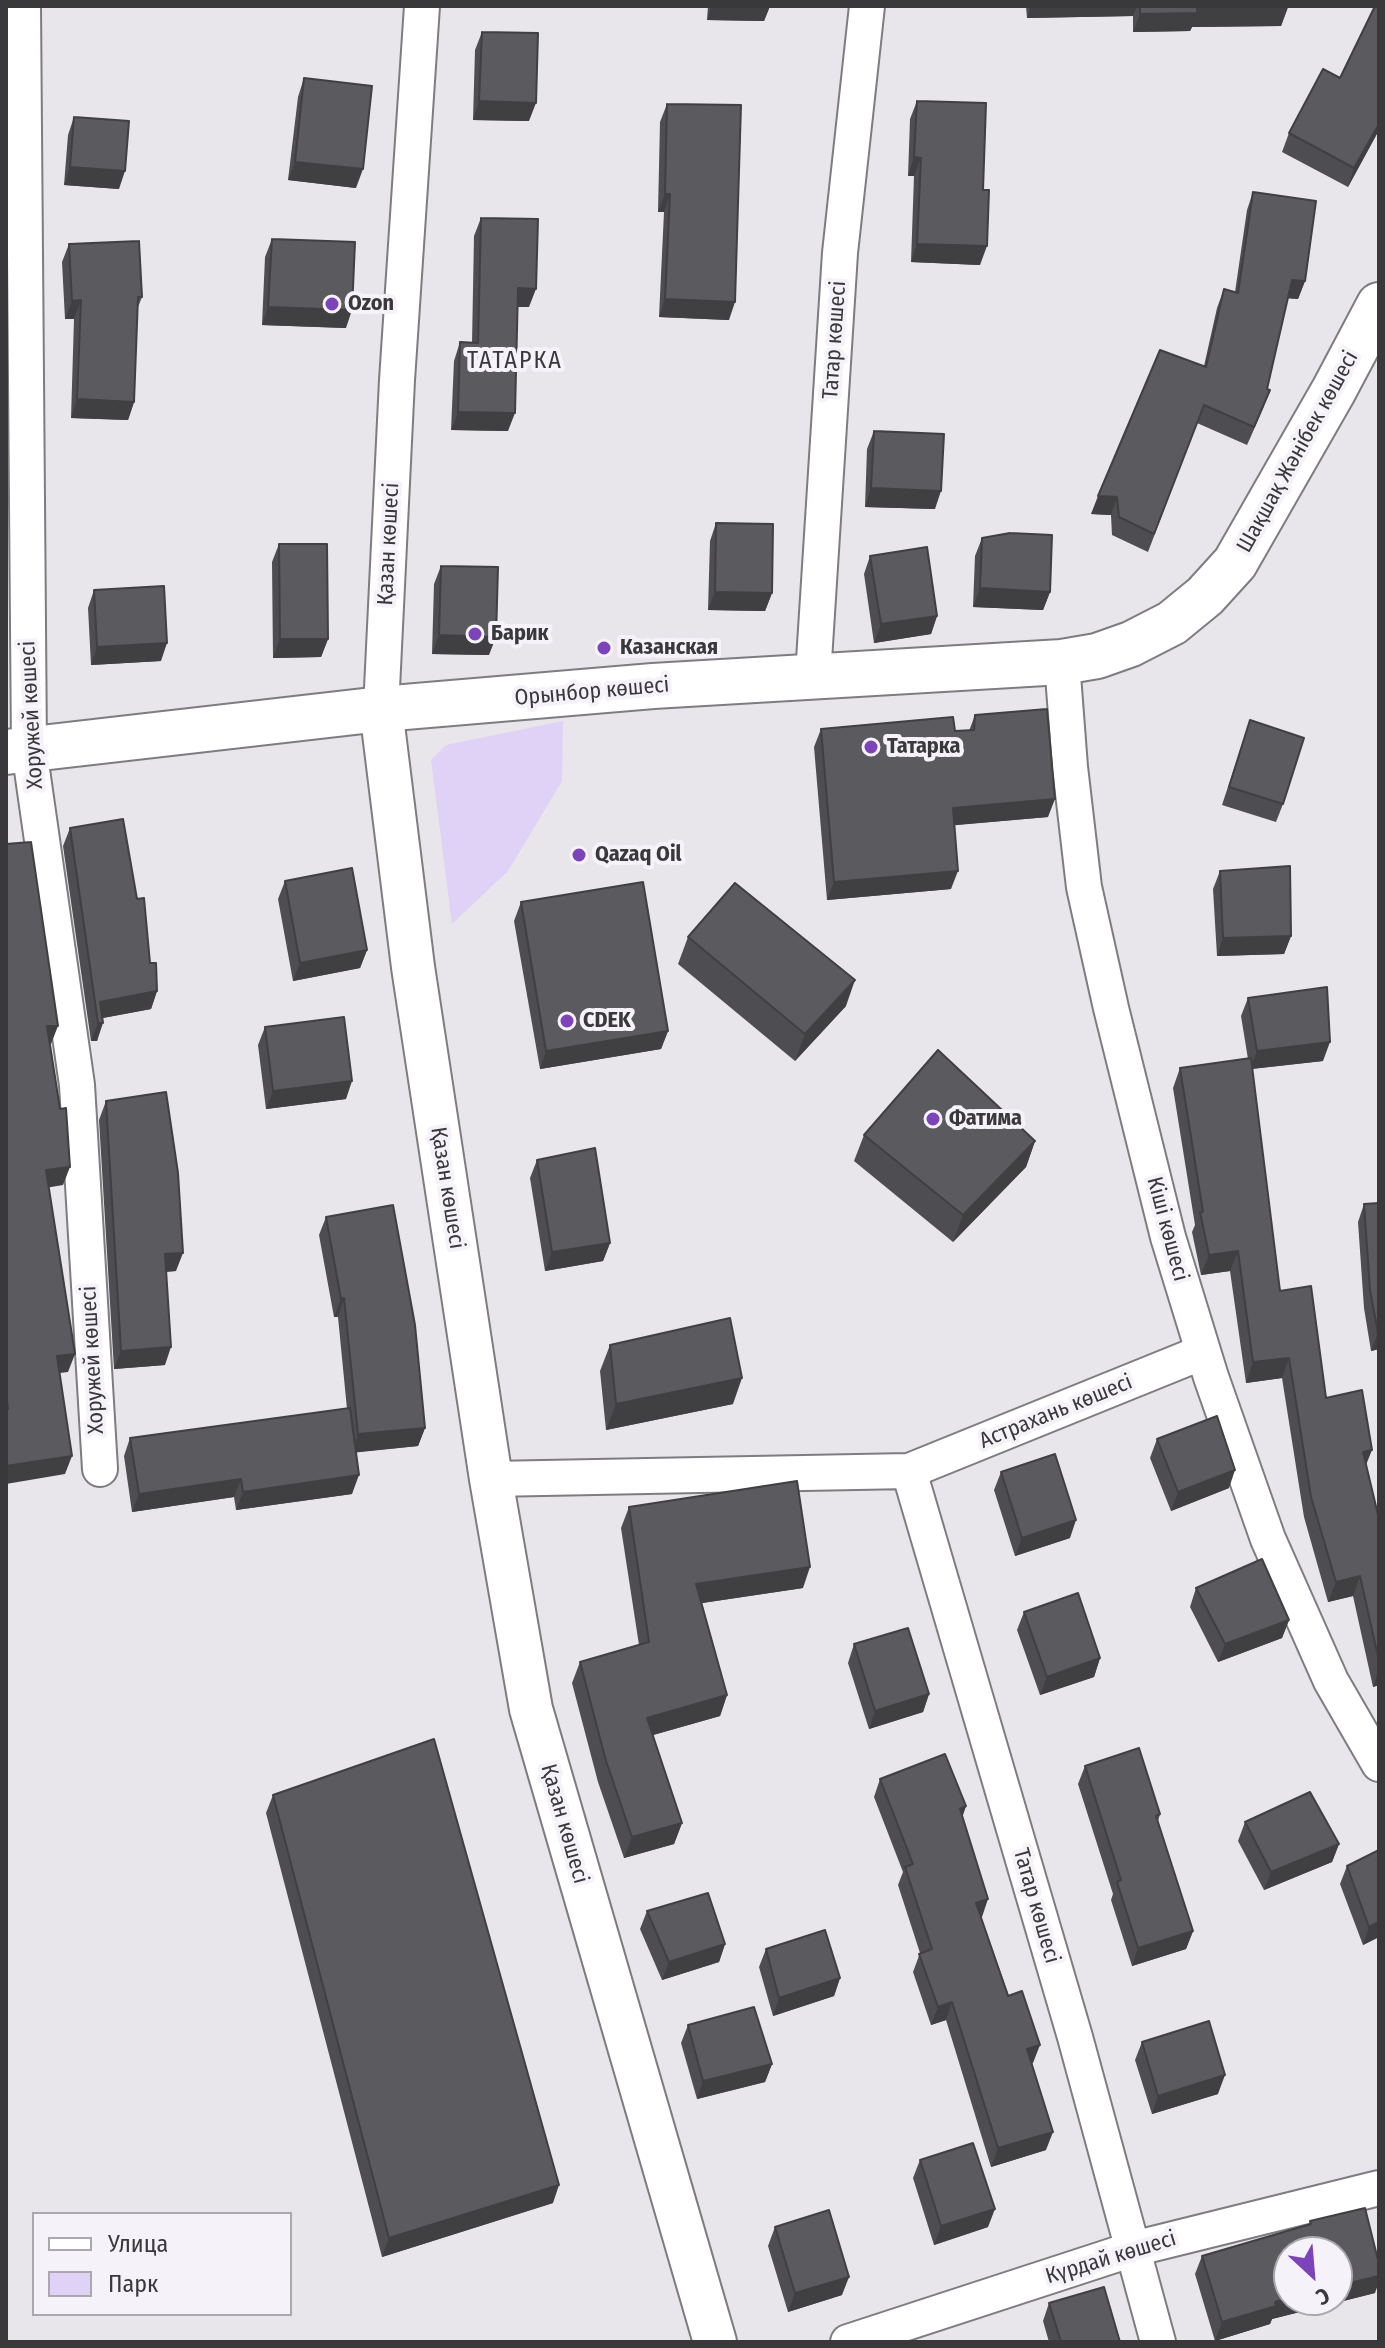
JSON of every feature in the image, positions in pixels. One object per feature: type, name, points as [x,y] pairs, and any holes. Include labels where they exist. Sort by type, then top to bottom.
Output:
[{"type":"main road","name":"Шақшақ Жәнібек көшесі","points":[[1172,623],[1205,596],[1235,563],[1320,416],[1379,305]]},
{"type":"main road","name":"Орынбор көшесі","points":[[18,750],[381,709],[813,676],[1062,662],[1097,656],[1131,644],[1172,623]]},
{"type":"street","name":"Хоружей көшесі","points":[[23,6],[18,750],[77,1085],[100,1469]]},
{"type":"street","name":"Қазан көшесі","points":[[422,6],[397,380],[381,709],[413,967],[491,1479],[531,1709],[715,2342]]},
{"type":"street","name":"Татар көшесі","points":[[813,676],[840,253],[867,6]]},
{"type":"street","name":"Кіші көшесі","points":[[1062,662],[1084,887],[1168,1237],[1203,1352],[1268,1539],[1331,1681],[1379,1764]]},
{"type":"street","name":"Астрахань көшесі","points":[[909,1471],[1203,1352]]},
{"type":"street","name":"Татар көшесі","points":[[909,1471],[1075,2037],[1158,2342]]},
{"type":"street","points":[[491,1479],[909,1471]]},
{"type":"street","name":"Күрдай көшесі","points":[[848,2342],[1133,2249],[1379,2188]]},
{"type":"green space","points":[[563,721],[562,781],[508,871],[452,924],[431,760],[446,745]]},
{"type":"building","points":[[1140,6],[1288,7],[1197,8],[1197,13],[1140,14]]},
{"type":"building","points":[[1375,6],[1379,6],[1379,124],[1354,168],[1289,133],[1323,69],[1340,78]]},
{"type":"building","points":[[482,32],[538,33],[536,103],[479,101]]},
{"type":"building","points":[[304,78],[372,86],[363,169],[295,162]]},
{"type":"building","points":[[917,101],[986,103],[983,190],[989,190],[987,246],[917,244],[921,158],[914,157]]},
{"type":"building","points":[[667,104],[741,105],[735,302],[665,299],[670,194],[665,194]]},
{"type":"building","points":[[74,117],[129,121],[125,171],[70,167]]},
{"type":"building","points":[[1253,192],[1316,201],[1305,281],[1292,280],[1267,389],[1270,390],[1254,427],[1204,405],[1154,534],[1119,517],[1117,497],[1098,496],[1160,350],[1206,367],[1224,289],[1238,293]]},
{"type":"building","points":[[481,218],[538,219],[536,289],[518,288],[515,413],[458,412],[460,342],[478,343]]},
{"type":"building","points":[[272,239],[355,242],[352,310],[268,307]]},
{"type":"building","points":[[139,241],[142,297],[138,297],[134,402],[77,399],[81,300],[72,301],[69,244]]},
{"type":"building","points":[[874,431],[944,434],[941,491],[871,488]]},
{"type":"building","points":[[716,523],[773,524],[772,593],[715,592]]},
{"type":"building","points":[[1010,533],[1052,535],[1050,592],[980,588],[982,538]]},
{"type":"building","points":[[279,544],[327,544],[328,639],[280,639]]},
{"type":"building","points":[[927,547],[937,616],[881,624],[870,556]]},
{"type":"building","points":[[441,566],[498,567],[496,637],[439,635]]},
{"type":"building","points":[[164,586],[167,643],[97,647],[94,590]]},
{"type":"building","points":[[1047,709],[1055,799],[953,808],[958,871],[834,882],[821,729],[953,717],[955,731],[974,730],[975,715]]},
{"type":"building","points":[[1250,720],[1304,738],[1283,804],[1229,787]]},
{"type":"building","points":[[123,819],[137,899],[144,898],[150,963],[156,963],[157,991],[100,1002],[103,1023],[98,1023],[70,828]]},
{"type":"building","points":[[31,842],[58,1026],[47,1026],[60,1109],[66,1108],[70,1167],[46,1170],[75,1354],[57,1356],[72,1456],[6,1466],[6,844]]},
{"type":"building","points":[[1290,866],[1291,936],[1223,938],[1220,871]]},
{"type":"building","points":[[352,868],[367,950],[300,963],[285,881]]},
{"type":"building","points":[[643,882],[668,1031],[546,1051],[521,902]]},
{"type":"building","points":[[735,883],[855,980],[805,1034],[688,937]]},
{"type":"building","points":[[1327,987],[1330,1042],[1257,1051],[1248,998]]},
{"type":"building","points":[[344,1017],[352,1081],[273,1091],[265,1027]]},
{"type":"building","name":"Фатима","points":[[938,1050],[1035,1141],[963,1215],[864,1135]]},
{"type":"building","points":[[1251,1058],[1280,1291],[1311,1286],[1326,1398],[1362,1390],[1372,1450],[1363,1452],[1379,1519],[1379,1661],[1360,1576],[1336,1582],[1311,1497],[1289,1358],[1253,1362],[1238,1251],[1209,1255],[1180,1068]]},
{"type":"building","points":[[166,1092],[178,1173],[183,1253],[165,1254],[171,1347],[121,1351],[106,1101]]},
{"type":"building","points":[[595,1148],[610,1243],[552,1252],[537,1160]]},
{"type":"building","points":[[1379,1203],[1378,1333],[1370,1290],[1364,1204]]},
{"type":"building","points":[[393,1205],[415,1325],[425,1428],[358,1434],[344,1298],[341,1299],[326,1217]]},
{"type":"building","points":[[730,1318],[742,1378],[616,1404],[610,1345]]},
{"type":"building","points":[[350,1408],[359,1475],[243,1492],[241,1479],[139,1494],[130,1438]]},
{"type":"building","points":[[1217,1416],[1235,1470],[1178,1492],[1157,1439]]},
{"type":"building","points":[[1055,1454],[1076,1520],[1022,1538],[1001,1472]]},
{"type":"building","points":[[797,1481],[810,1567],[696,1584],[727,1695],[647,1718],[682,1823],[632,1837],[606,1761],[580,1662],[649,1642],[629,1507]]},
{"type":"building","points":[[1262,1559],[1289,1620],[1225,1644],[1196,1588]]},
{"type":"building","points":[[1078,1593],[1100,1658],[1047,1677],[1024,1612]]},
{"type":"building","points":[[908,1628],[929,1694],[875,1711],[854,1644]]},
{"type":"building","points":[[434,1739],[559,2185],[389,2238],[273,1795]]},
{"type":"building","points":[[1139,1748],[1160,1814],[1156,1816],[1193,1931],[1138,1948],[1117,1882],[1121,1880],[1085,1766]]},
{"type":"building","points":[[945,1754],[966,1806],[960,1809],[988,1899],[976,1903],[1008,1996],[1022,1991],[1040,2045],[1027,2049],[1053,2132],[998,2148],[952,2002],[938,2007],[919,1954],[932,1949],[905,1867],[913,1864],[880,1779]]},
{"type":"building","points":[[1310,1792],[1339,1844],[1271,1872],[1245,1822]]},
{"type":"building","points":[[1379,1850],[1379,1922],[1369,1927],[1347,1866]]},
{"type":"building","points":[[708,1893],[725,1944],[669,1962],[647,1911]]},
{"type":"building","points":[[825,1930],[840,1978],[779,1998],[766,1949]]},
{"type":"building","points":[[754,2007],[772,2064],[703,2081],[688,2025]]},
{"type":"building","points":[[1209,2021],[1225,2075],[1158,2096],[1142,2042]]},
{"type":"building","points":[[973,2143],[995,2209],[941,2226],[920,2160]]},
{"type":"building","points":[[1365,2208],[1379,2264],[1379,2276],[1353,2282],[1353,2236],[1273,2236],[1273,2307],[1222,2322],[1202,2256],[1311,2224],[1310,2221]]},
{"type":"building","points":[[829,2210],[849,2277],[795,2293],[775,2227]]},
{"type":"building","points":[[1104,2287],[1120,2342],[1061,2342],[1049,2303]]},
{"type":"place","name":"Ozon","points":[[332,304]]},
{"type":"place","name":"Барик","points":[[475,634]]},
{"type":"place","name":"Казанская","points":[[604,648]]},
{"type":"place","name":"Татарка","points":[[871,747]]},
{"type":"place","name":"Qazaq Oil","points":[[579,855]]},
{"type":"place","name":"CDEK","points":[[567,1021]]},
{"type":"place","name":"Фатима","points":[[933,1119]]},
{"type":"district","name":"ТАТАРКА","points":[[515,361]]}]
